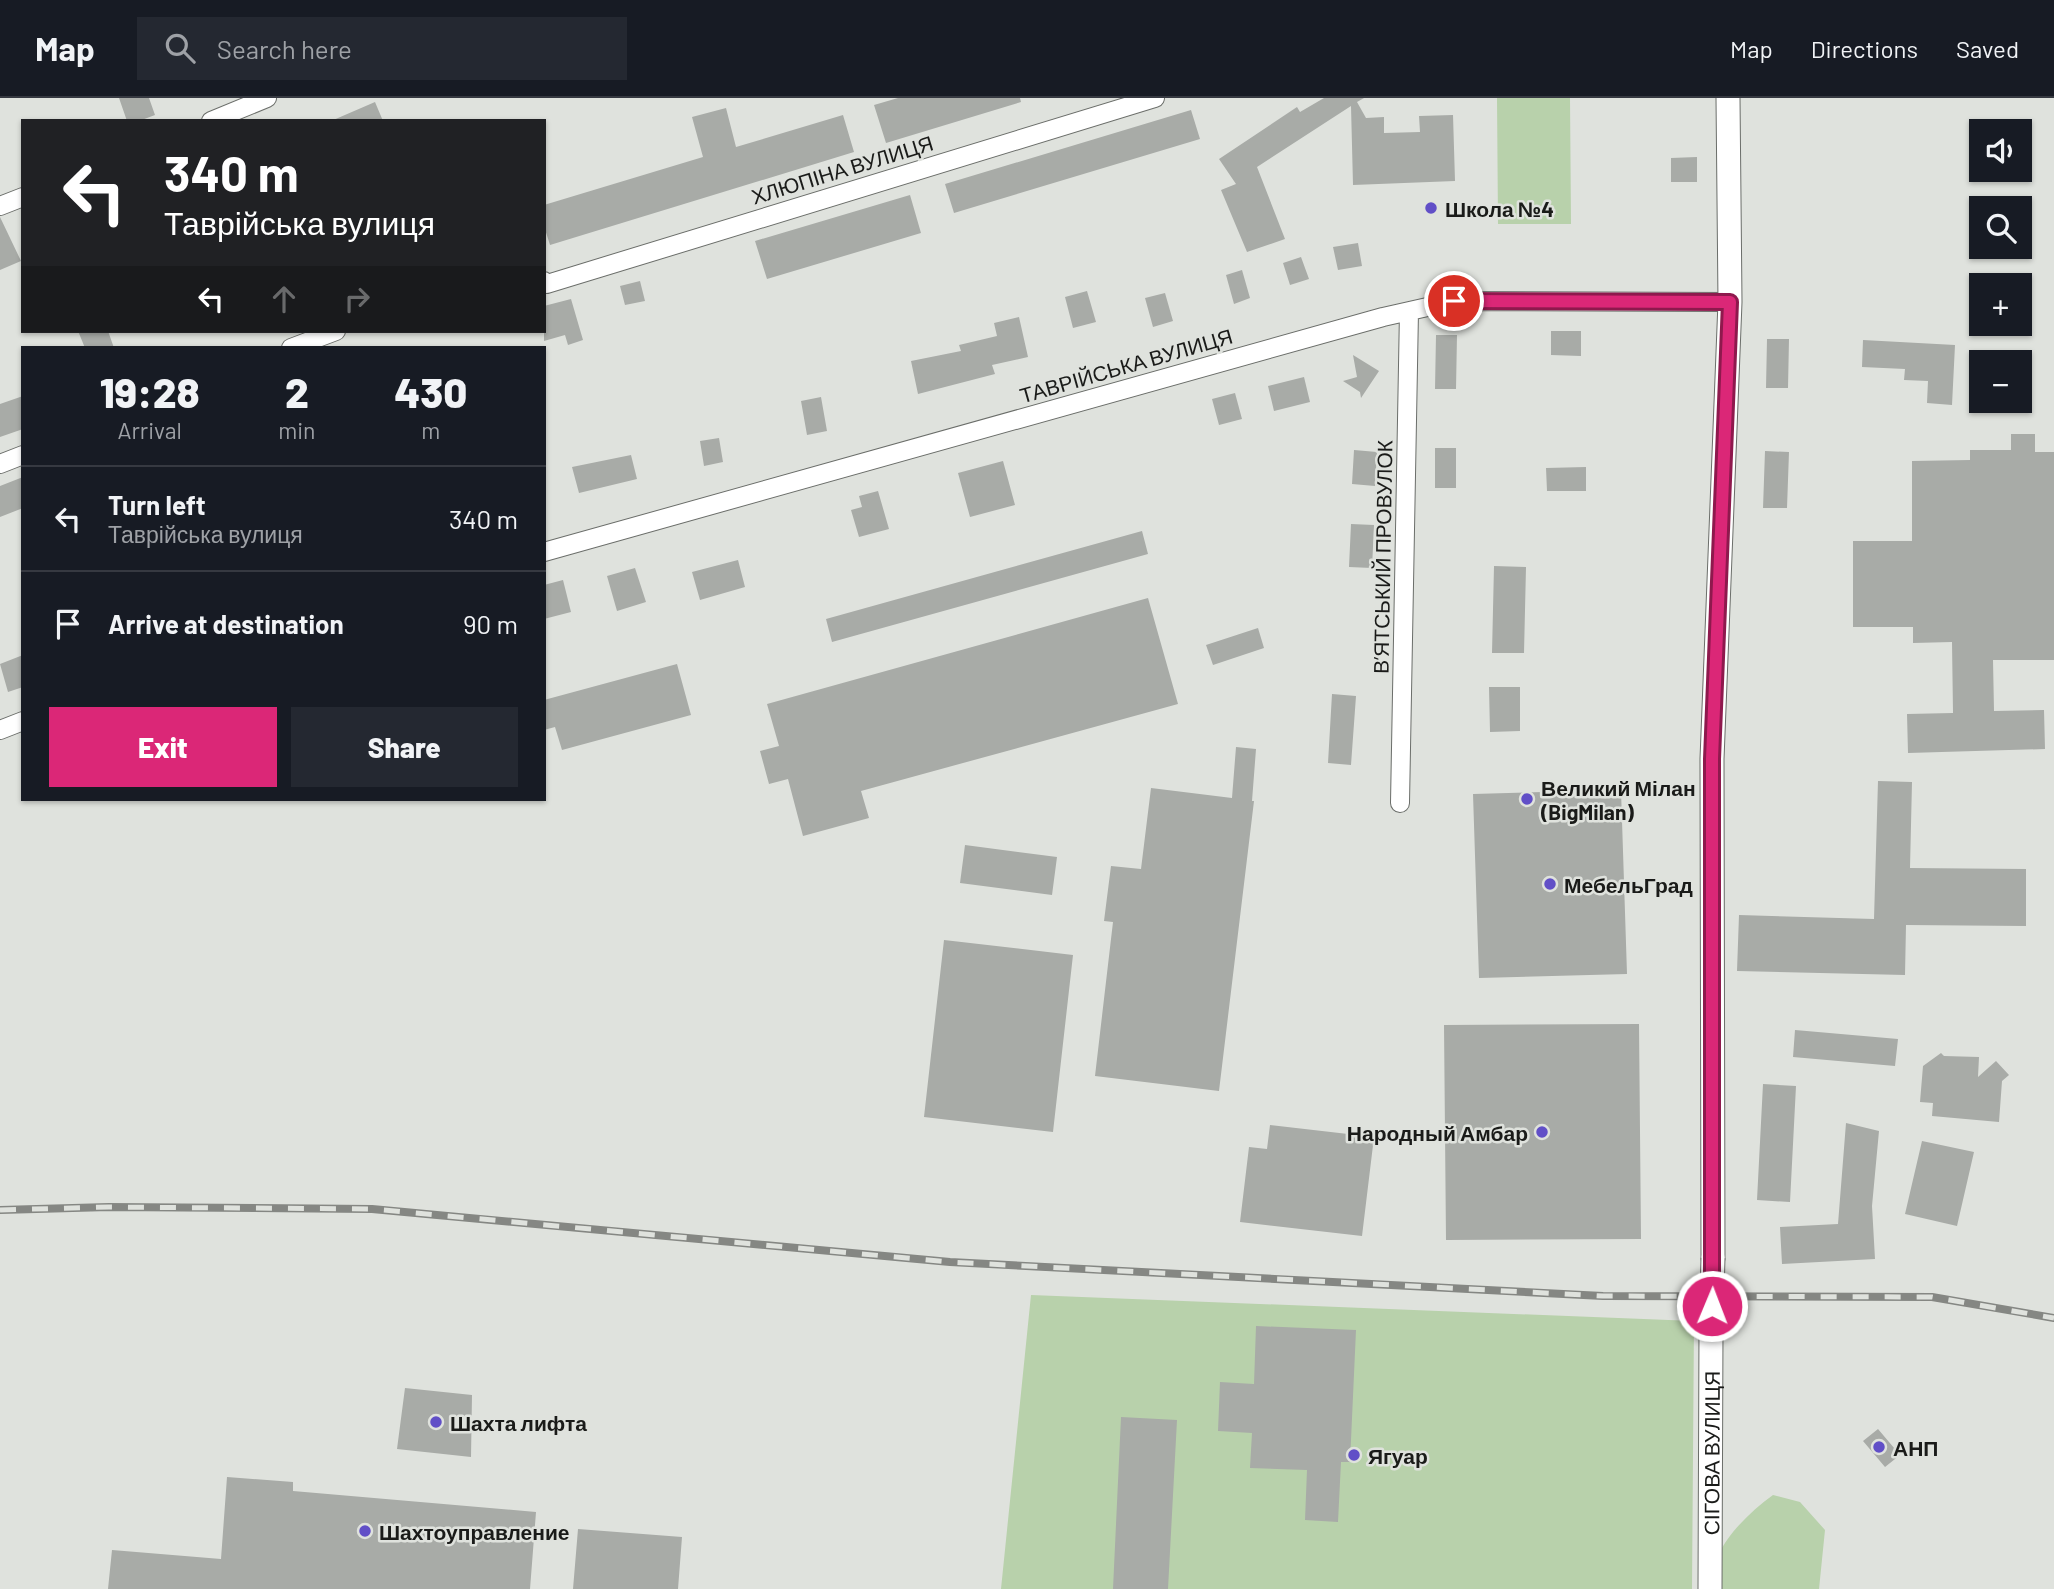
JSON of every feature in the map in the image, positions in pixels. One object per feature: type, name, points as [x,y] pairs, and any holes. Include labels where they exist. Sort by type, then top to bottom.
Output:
[{"type":"street","points":[[216,119],[267,98]]},
{"type":"street","name":"ХЛЮПІНА ВУЛИЦЯ","points":[[546,283],[1155,98]]},
{"type":"street","name":"СІГОВА ВУЛИЦЯ","points":[[1710,1589],[1713,1258],[1712,759],[1730,302],[1728,98]]},
{"type":"street","points":[[0,206],[21,198]]},
{"type":"street","name":"ТАВРІЙСЬКА ВУЛИЦЯ","points":[[546,551],[1409,311],[1454,301],[1730,302]]},
{"type":"street","name":"В’ЯТСЬКИЙ ПРОВУЛОК","points":[[1400,803],[1409,311]]},
{"type":"street","points":[[296,346],[331,333]]},
{"type":"street","points":[[0,464],[21,456]]},
{"type":"street","points":[[0,730],[21,722]]},
{"type":"green space","points":[[1497,98],[1570,98],[1571,224],[1498,224]]},
{"type":"green space","name":"Ягуар","points":[[1031,1295],[1694,1321],[1692,1589],[1001,1589]]},
{"type":"green space","points":[[1773,1495],[1800,1502],[1825,1530],[1819,1589],[1710,1589],[1716,1561],[1730,1536],[1750,1513]]},
{"type":"building","points":[[119,98],[149,98],[155,115],[144,119],[126,119]]},
{"type":"building","points":[[898,98],[1020,98],[1021,102],[886,143],[874,105]]},
{"type":"building","points":[[1324,98],[1364,98],[1357,102],[1366,118],[1384,117],[1384,133],[1420,132],[1419,116],[1453,115],[1455,181],[1353,185],[1351,106],[1257,167],[1285,239],[1247,252],[1221,190],[1236,184],[1219,159],[1297,107],[1300,112]]},
{"type":"building","points":[[375,102],[382,119],[336,119]]},
{"type":"building","points":[[726,108],[736,147],[843,115],[854,152],[550,245],[546,232],[546,204],[703,157],[692,117]]},
{"type":"building","points":[[1191,110],[1200,139],[954,213],[945,184]]},
{"type":"building","points":[[1697,157],[1697,182],[1671,182],[1671,158]]},
{"type":"building","points":[[910,195],[921,233],[767,279],[755,241]]},
{"type":"building","points":[[0,217],[21,261],[0,270]]},
{"type":"building","points":[[1358,243],[1362,266],[1338,270],[1333,247]]},
{"type":"building","points":[[1301,257],[1309,279],[1290,285],[1283,263]]},
{"type":"building","points":[[1242,270],[1250,298],[1234,304],[1226,275]]},
{"type":"building","points":[[640,281],[645,301],[625,305],[620,286]]},
{"type":"building","points":[[1087,291],[1096,322],[1073,328],[1065,297]]},
{"type":"building","points":[[1165,293],[1173,321],[1153,327],[1145,298]]},
{"type":"building","points":[[571,299],[583,340],[568,345],[565,335],[544,341],[546,305]]},
{"type":"building","points":[[1019,317],[1028,357],[992,365],[995,374],[918,394],[911,361],[961,351],[959,345],[997,336],[994,323]]},
{"type":"building","points":[[1551,331],[1581,331],[1581,356],[1551,355]]},
{"type":"building","points":[[79,333],[109,333],[113,346],[84,346]]},
{"type":"building","points":[[1436,335],[1457,335],[1456,389],[1435,389]]},
{"type":"building","points":[[1767,339],[1789,339],[1788,388],[1766,388]]},
{"type":"building","points":[[1863,340],[1955,345],[1952,405],[1927,403],[1928,381],[1904,380],[1905,369],[1862,367]]},
{"type":"building","points":[[1353,355],[1379,371],[1361,398],[1360,392],[1343,381],[1357,377]]},
{"type":"building","points":[[1304,377],[1310,402],[1274,411],[1268,386]]},
{"type":"building","points":[[1235,393],[1242,419],[1219,425],[1212,399]]},
{"type":"building","points":[[21,397],[21,430],[0,437],[0,404]]},
{"type":"building","points":[[821,397],[827,431],[807,435],[801,401]]},
{"type":"building","points":[[2011,434],[2035,434],[2035,452],[2054,452],[2054,660],[1993,660],[1994,711],[2044,710],[2045,749],[1908,753],[1907,714],[1953,713],[1952,642],[1913,643],[1913,627],[1853,627],[1853,541],[1912,541],[1912,461],[1970,460],[1970,450],[2011,450]]},
{"type":"building","points":[[719,438],[723,462],[704,466],[700,441]]},
{"type":"building","points":[[1435,448],[1456,448],[1456,488],[1435,488]]},
{"type":"building","points":[[1354,450],[1377,452],[1375,486],[1352,484]]},
{"type":"building","points":[[1765,451],[1789,452],[1787,508],[1763,508]]},
{"type":"building","points":[[631,455],[637,479],[579,493],[572,467]]},
{"type":"building","points":[[1003,461],[1015,505],[970,517],[958,473]]},
{"type":"building","points":[[1586,467],[1586,491],[1547,491],[1546,468]]},
{"type":"building","points":[[21,478],[21,509],[0,517],[0,486]]},
{"type":"building","points":[[878,491],[889,529],[859,537],[851,510],[862,507],[859,496]]},
{"type":"building","points":[[1351,524],[1374,525],[1372,568],[1349,567]]},
{"type":"building","points":[[1142,531],[1148,554],[832,642],[826,619]]},
{"type":"building","points":[[738,560],[745,587],[700,600],[692,572]]},
{"type":"building","points":[[1494,566],[1526,567],[1524,653],[1492,653]]},
{"type":"building","points":[[635,568],[646,602],[617,611],[607,576]]},
{"type":"building","points":[[563,580],[571,612],[546,618],[546,584]]},
{"type":"building","points":[[1148,598],[1178,704],[861,791],[869,818],[803,836],[788,779],[769,784],[760,751],[779,746],[767,704]]},
{"type":"building","points":[[1258,628],[1264,648],[1213,665],[1206,645]]},
{"type":"building","points":[[21,656],[21,688],[8,692],[0,664]]},
{"type":"building","points":[[677,664],[691,715],[562,750],[555,727],[546,729],[546,699]]},
{"type":"building","points":[[1489,687],[1520,687],[1520,731],[1490,732]]},
{"type":"building","points":[[1332,694],[1356,696],[1351,765],[1328,763]]},
{"type":"building","points":[[1236,747],[1256,749],[1254,801],[1219,1091],[1095,1076],[1113,922],[1104,921],[1111,866],[1141,869],[1151,788],[1232,798]]},
{"type":"building","points":[[1878,781],[1912,782],[1910,868],[2026,869],[2026,926],[1906,925],[1905,975],[1737,971],[1739,915],[1874,919]]},
{"type":"building","name":"МебельГрад","points":[[1621,790],[1627,974],[1479,978],[1473,794]]},
{"type":"building","points":[[965,845],[1057,857],[1052,895],[960,883]]},
{"type":"building","points":[[944,940],[1073,955],[1053,1132],[924,1117]]},
{"type":"building","name":"Народный Амбар","points":[[1639,1024],[1641,1239],[1446,1240],[1444,1025]]},
{"type":"building","points":[[1795,1030],[1898,1039],[1895,1066],[1793,1057]]},
{"type":"building","points":[[1941,1053],[1944,1056],[1979,1057],[1978,1077],[1996,1061],[2009,1075],[2002,1081],[1999,1122],[1932,1116],[1933,1103],[1920,1102],[1923,1066]]},
{"type":"building","points":[[1763,1084],[1796,1086],[1790,1202],[1757,1200]]},
{"type":"building","points":[[1846,1123],[1879,1131],[1872,1206],[1875,1259],[1782,1264],[1780,1227],[1838,1224]]},
{"type":"building","points":[[1270,1125],[1374,1137],[1362,1236],[1240,1222],[1249,1147],[1267,1149]]},
{"type":"building","points":[[1922,1141],[1974,1152],[1957,1226],[1905,1214]]},
{"type":"building","points":[[1256,1326],[1356,1330],[1350,1462],[1341,1462],[1338,1522],[1305,1520],[1307,1470],[1250,1468],[1252,1433],[1218,1431],[1220,1382],[1254,1384]]},
{"type":"building","name":"Шахта лифта","points":[[405,1388],[472,1395],[471,1457],[397,1449]]},
{"type":"building","points":[[1121,1417],[1177,1420],[1168,1589],[1113,1589]]},
{"type":"building","points":[[1878,1429],[1900,1455],[1885,1467],[1863,1441]]},
{"type":"building","name":"Шахтоуправление","points":[[227,1477],[293,1482],[293,1491],[536,1512],[530,1589],[108,1589],[112,1550],[221,1559]]},
{"type":"building","points":[[578,1529],[682,1537],[678,1589],[573,1589]]},
{"type":"railway","points":[[0,1210],[109,1207],[372,1209],[950,1262],[1603,1296],[1932,1297],[2054,1318]]},
{"type":"place","name":"Школа №4","points":[[1431,208]]},
{"type":"place","name":"Великий Мілан (BigMilan)","points":[[1527,799]]},
{"type":"place","name":"МебельГрад","points":[[1550,884]]},
{"type":"place","name":"Народный Амбар","points":[[1542,1132]]},
{"type":"place","name":"Шахта лифта","points":[[436,1422]]},
{"type":"place","name":"АНП","points":[[1879,1447]]},
{"type":"place","name":"Ягуар","points":[[1354,1455]]},
{"type":"place","name":"Шахтоуправление","points":[[365,1531]]},
{"type":"route","points":[[1454,301],[1730,302],[1712,759],[1712,1306]]}]
